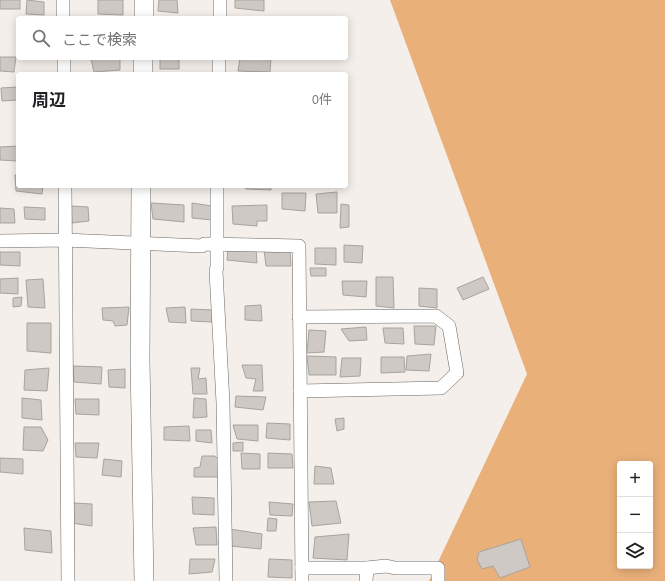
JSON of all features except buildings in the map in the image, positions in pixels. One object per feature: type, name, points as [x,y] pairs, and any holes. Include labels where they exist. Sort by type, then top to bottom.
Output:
[{"type":"street","points":[[63,0],[64,16]]},
{"type":"street","points":[[144,0],[144,16]]},
{"type":"street","points":[[220,0],[220,16]]},
{"type":"street","points":[[64,60],[64,72]]},
{"type":"street","points":[[143,60],[143,72]]},
{"type":"street","points":[[219,60],[219,72]]},
{"type":"street","points":[[65,188],[68,581]]},
{"type":"street","points":[[141,188],[140,368],[144,581]]},
{"type":"street","points":[[217,188],[216,271],[223,403],[226,581]]},
{"type":"street","points":[[0,241],[65,240],[202,246],[204,244],[299,246],[302,581]]},
{"type":"street","points":[[299,317],[436,316],[449,326],[457,372],[441,388],[300,391]]},
{"type":"street","points":[[302,568],[366,575],[386,566],[395,568],[438,568],[438,581]]},
{"type":"shaded area","points":[[390,0],[665,0],[665,581],[429,581],[527,374]]}]
